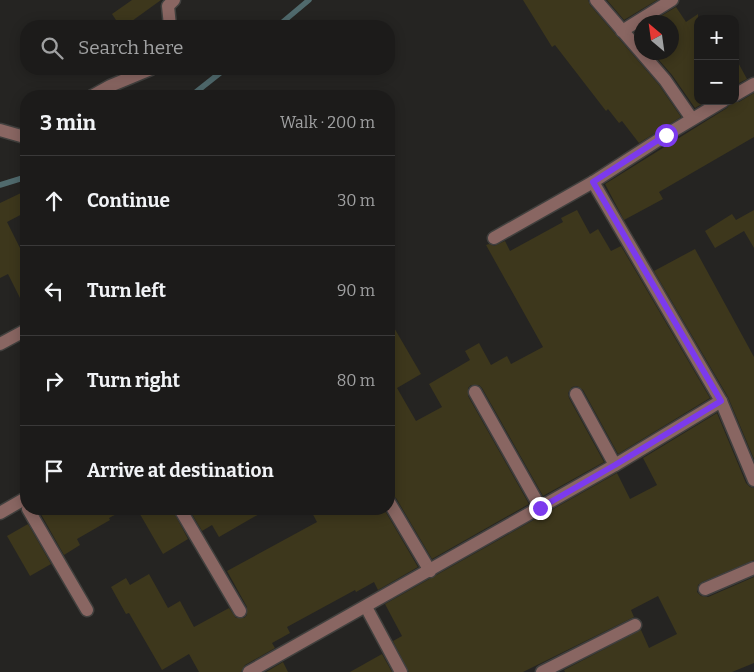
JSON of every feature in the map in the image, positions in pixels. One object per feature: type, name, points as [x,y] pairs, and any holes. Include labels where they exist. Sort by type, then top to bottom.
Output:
[{"type":"street","points":[[169,20],[168,6],[174,0]]},
{"type":"street","points":[[596,0],[665,80],[692,119]]},
{"type":"street","points":[[622,31],[672,0]]},
{"type":"street","points":[[103,90],[137,75]]},
{"type":"street","points":[[739,92],[754,84]]},
{"type":"street","points":[[494,238],[593,182],[716,105]]},
{"type":"street","points":[[0,130],[20,136]]},
{"type":"street","points":[[593,182],[721,401],[754,480]]},
{"type":"street","points":[[0,344],[20,333]]},
{"type":"street","points":[[475,392],[540,508]]},
{"type":"street","points":[[576,394],[615,465]]},
{"type":"street","points":[[249,672],[615,465],[721,401]]},
{"type":"street","points":[[0,513],[20,505]]},
{"type":"street","points":[[395,512],[430,571]]},
{"type":"street","points":[[33,515],[87,610]]},
{"type":"street","points":[[184,515],[240,611]]},
{"type":"street","points":[[705,589],[754,568]]},
{"type":"street","points":[[366,607],[401,672]]},
{"type":"street","points":[[542,672],[556,669],[635,625]]},
{"type":"building","points":[[132,0],[161,0],[133,20],[116,20],[112,14]]},
{"type":"building","points":[[523,0],[588,0],[590,5],[634,56],[634,60],[637,60],[659,85],[681,117],[639,143],[622,121],[619,123],[608,109],[606,111],[555,45],[552,47]]},
{"type":"building","points":[[607,0],[657,0],[624,20]]},
{"type":"building","points":[[676,7],[686,22],[694,17],[694,105],[700,105],[695,108],[659,60],[679,60],[679,15],[663,15]]},
{"type":"building","points":[[739,64],[747,79],[739,83]]},
{"type":"building","points":[[754,93],[754,137],[659,192],[663,199],[624,220],[605,184],[729,105],[739,105],[739,102]]},
{"type":"building","points":[[20,193],[20,215],[7,222],[20,248],[20,298],[8,274],[0,278],[0,203]]},
{"type":"building","points":[[577,210],[590,234],[598,229],[611,251],[621,246],[710,398],[618,454],[583,390],[577,386],[572,387],[568,393],[569,398],[604,462],[543,496],[482,388],[479,385],[471,385],[468,388],[468,396],[529,504],[432,559],[395,497],[395,329],[421,374],[397,388],[416,421],[442,407],[429,384],[470,360],[465,351],[479,343],[491,365],[507,356],[511,364],[543,347],[486,245],[494,246],[505,241],[510,251],[563,222],[561,218]]},
{"type":"building","points":[[754,210],[754,248],[744,231],[715,248],[705,231],[732,214],[736,220]]},
{"type":"building","points":[[695,249],[754,357],[754,459],[728,397],[654,271]]},
{"type":"building","points":[[717,413],[746,483],[754,488],[754,560],[702,582],[698,585],[697,592],[701,596],[708,597],[754,577],[754,663],[732,672],[565,672],[564,670],[641,630],[649,648],[677,634],[658,596],[631,610],[634,617],[523,672],[409,672],[393,641],[402,636],[385,604],[617,473],[630,499],[657,485],[643,458]]},
{"type":"building","points":[[41,515],[115,515],[109,518],[110,520],[77,539],[80,545],[64,555]]},
{"type":"building","points":[[140,515],[175,515],[188,539],[163,554]]},
{"type":"building","points":[[193,515],[258,515],[219,537],[212,525],[202,531]]},
{"type":"building","points":[[313,515],[388,515],[418,567],[378,590],[374,582],[356,592],[355,590],[287,627],[290,633],[272,643],[275,648],[245,665],[241,672],[199,672],[189,654],[162,670],[129,613],[126,614],[111,587],[126,578],[130,585],[149,574],[168,608],[180,601],[194,627],[229,608],[236,618],[244,618],[247,615],[247,607],[227,571],[317,522]]},
{"type":"building","points":[[28,524],[51,564],[30,576],[7,536]]},
{"type":"building","points":[[382,654],[392,672],[350,672]]},
{"type":"building","points":[[283,662],[288,672],[266,672]]},
{"type":"waterway","points":[[285,20],[309,0]]},
{"type":"waterway","points":[[199,90],[217,75]]},
{"type":"waterway","points":[[0,185],[20,179]]},
{"type":"route","points":[[540,508],[721,401],[593,182],[666,135]]}]
